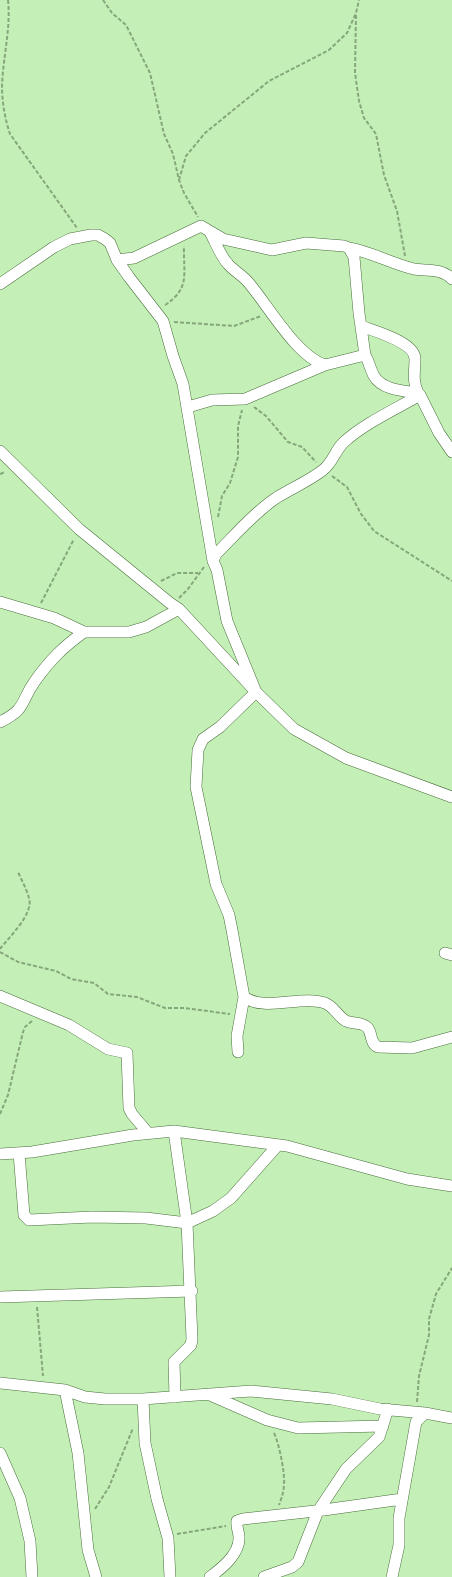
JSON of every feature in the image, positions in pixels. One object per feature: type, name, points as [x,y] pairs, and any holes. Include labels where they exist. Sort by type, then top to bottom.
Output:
[{"type":"street","points":[[118,260],[134,258],[195,228],[207,229],[223,239],[272,250],[306,244],[324,244],[349,248],[364,251],[408,266],[448,274],[452,279]]},
{"type":"street","points":[[207,229],[227,263],[249,282],[270,313],[286,333],[308,355],[319,363],[325,365]]},
{"type":"street","points":[[0,284],[54,247],[83,235],[98,235],[110,243],[118,260],[163,321],[183,384],[188,407],[213,561],[217,570],[227,621],[256,692]]},
{"type":"street","points":[[349,248],[356,265],[361,326],[366,355],[374,377],[395,390],[419,394]]},
{"type":"street","points":[[0,274],[14,274]]},
{"type":"street","points":[[361,326],[396,339],[409,347],[414,356],[413,379],[419,394],[439,433],[452,452]]},
{"type":"street","points":[[188,407],[212,400],[244,400],[325,365],[366,355]]},
{"type":"street","points":[[213,561],[216,554],[258,513],[276,498],[325,469],[333,460],[338,448],[352,435],[419,394]]},
{"type":"street","points":[[0,451],[79,529],[149,587],[175,606],[294,730],[346,758],[452,798]]},
{"type":"street","points":[[0,602],[54,618],[84,632],[129,632],[146,627],[175,606]]},
{"type":"street","points":[[0,722],[14,715],[50,661],[63,647],[84,632]]},
{"type":"street","points":[[238,1052],[237,1036],[244,997],[231,923],[216,884],[196,787],[196,773],[198,750],[204,739],[220,727],[256,692]]},
{"type":"street","points":[[0,996],[44,1016],[69,1025],[108,1050],[126,1053],[129,1108],[148,1134]]},
{"type":"street","points":[[244,997],[250,1001],[256,1002],[310,1000],[326,1004],[336,1010],[347,1021],[362,1024],[367,1027],[370,1031],[372,1042],[378,1047],[412,1048],[452,1037]]},
{"type":"street","points":[[174,1131],[187,1223],[192,1291],[191,1345],[174,1362],[174,1397]]},
{"type":"street","points":[[0,1154],[19,1153],[174,1131],[278,1144],[407,1179],[452,1186]]},
{"type":"street","points":[[19,1153],[24,1215],[29,1220],[92,1217],[146,1218],[187,1223],[213,1211],[231,1198],[278,1144]]},
{"type":"street","points":[[0,1297],[36,1294],[192,1291]]},
{"type":"street","points":[[0,1383],[64,1390],[85,1397],[105,1399],[143,1400],[251,1390],[332,1399],[388,1410],[421,1412],[452,1418]]},
{"type":"street","points":[[64,1390],[78,1453],[88,1550],[96,1577]]},
{"type":"street","points":[[208,1394],[267,1420],[298,1428],[383,1426]]},
{"type":"street","points":[[143,1400],[145,1443],[157,1499],[168,1538],[170,1577]]},
{"type":"street","points":[[264,1577],[292,1567],[298,1562],[318,1511],[346,1469],[379,1437],[388,1410]]},
{"type":"street","points":[[392,1577],[395,1569],[399,1545],[399,1518],[402,1499],[416,1422],[421,1412]]},
{"type":"street","points":[[0,1454],[20,1498],[30,1541],[32,1577]]},
{"type":"street","points":[[210,1577],[229,1561],[238,1547],[239,1538],[237,1521],[402,1499]]},
{"type":"path","points":[[8,0],[2,87],[6,121],[10,134],[83,235]]},
{"type":"path","points":[[103,0],[112,13],[126,25],[150,73],[164,134],[173,154],[179,180],[184,193],[207,229]]},
{"type":"path","points":[[359,0],[356,13],[355,73],[359,101],[364,118],[376,134],[384,175],[397,211],[408,266]]},
{"type":"path","points":[[179,180],[186,156],[205,133],[269,81],[329,50],[346,34],[356,13]]},
{"type":"path","points":[[155,312],[176,298],[181,291],[185,266],[184,233]]},
{"type":"path","points":[[163,321],[234,326],[270,313]]},
{"type":"path","points":[[217,524],[218,509],[222,496],[230,483],[238,457],[238,426],[244,400],[261,411],[288,442],[302,447],[314,461],[347,487],[361,514],[374,531],[452,581]]},
{"type":"path","points":[[36,612],[79,529]]},
{"type":"path","points":[[175,606],[198,574],[213,561]]},
{"type":"path","points":[[149,587],[177,573],[198,574]]},
{"type":"path","points":[[18,872],[30,899],[30,907],[19,926],[0,950],[18,962],[56,971],[71,979],[94,983],[108,994],[137,997],[165,1008],[184,1008],[227,1014],[241,1014]]},
{"type":"path","points":[[0,1114],[8,1095],[23,1032],[31,1022],[44,1016]]},
{"type":"path","points":[[421,1412],[419,1376],[429,1335],[429,1319],[436,1294],[452,1268]]},
{"type":"path","points":[[36,1294],[44,1388]]},
{"type":"path","points":[[267,1420],[277,1439],[284,1482],[284,1492],[275,1515]]},
{"type":"path","points":[[85,1523],[106,1494],[133,1428]]},
{"type":"path","points":[[168,1538],[182,1532],[237,1525]]}]
